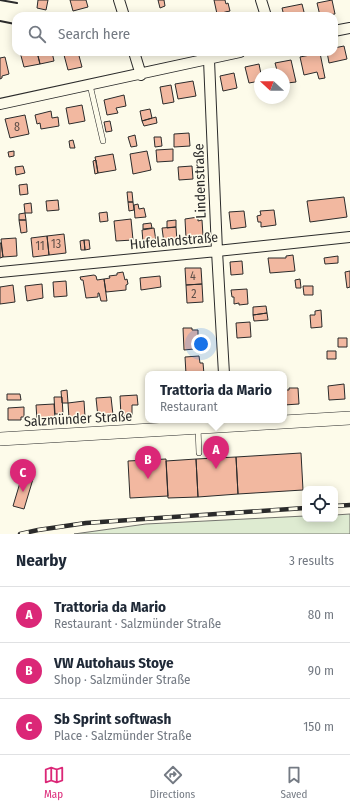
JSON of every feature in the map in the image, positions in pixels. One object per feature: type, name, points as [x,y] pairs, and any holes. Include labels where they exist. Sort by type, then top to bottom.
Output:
[{"type":"main road","name":"Salzmünder Straße","points":[[287,421],[350,418]]},
{"type":"main road","name":"Salzmünder Straße","points":[[0,440],[198,427],[227,423]]},
{"type":"street","points":[[119,0],[123,12]]},
{"type":"street","points":[[261,0],[265,12]]},
{"type":"street","points":[[338,30],[350,28]]},
{"type":"street","points":[[135,56],[141,74]]},
{"type":"street","points":[[0,104],[224,56]]},
{"type":"street","name":"Lindenstraße","points":[[209,60],[224,371]]},
{"type":"street","name":"Hufelandstraße","points":[[0,272],[217,252],[350,237]]},
{"type":"lane","points":[[90,85],[103,141]]},
{"type":"lane","points":[[198,427],[200,453]]},
{"type":"green space","points":[[350,514],[350,534],[74,534],[146,524],[302,516],[302,522],[338,522],[338,515]]},
{"type":"building","points":[[38,0],[48,0],[46,10],[37,8]]},
{"type":"building","points":[[70,0],[86,0],[88,7],[73,11]]},
{"type":"building","points":[[158,0],[164,0],[165,6],[160,8]]},
{"type":"building","points":[[214,0],[225,0],[226,4],[228,3],[230,11],[217,12]]},
{"type":"building","points":[[332,0],[335,12],[319,12],[317,3]]},
{"type":"building","points":[[302,4],[304,12],[283,12],[282,8]]},
{"type":"building","points":[[344,46],[347,59],[329,63],[328,56],[338,56],[338,47]]},
{"type":"building","points":[[21,56],[38,56],[40,64],[24,67]]},
{"type":"building","points":[[38,56],[53,56],[54,61],[40,64]]},
{"type":"building","points":[[64,56],[79,56],[82,67],[68,70]]},
{"type":"building","points":[[321,56],[325,78],[319,79],[317,72],[304,75],[300,57]]},
{"type":"building","points":[[5,57],[9,74],[2,76],[0,79],[0,58]]},
{"type":"building","points":[[291,60],[296,82],[290,83],[290,68],[276,68],[275,63]]},
{"type":"building","points":[[259,64],[260,68],[254,68],[254,82],[249,83],[245,67]]},
{"type":"building","points":[[234,73],[237,88],[223,91],[220,76]]},
{"type":"building","points":[[193,81],[196,96],[178,99],[175,84]]},
{"type":"building","points":[[171,85],[174,102],[163,104],[160,87]]},
{"type":"building","points":[[124,95],[126,106],[116,108],[118,113],[107,115],[104,100]]},
{"type":"building","points":[[82,105],[85,121],[69,124],[66,108]]},
{"type":"building","points":[[150,109],[152,118],[142,121],[140,111]]},
{"type":"building","points":[[51,111],[52,118],[58,117],[59,126],[41,129],[40,123],[37,124],[35,115]]},
{"type":"building","points":[[25,115],[29,134],[10,138],[5,119]]},
{"type":"building","points":[[156,117],[157,123],[144,126],[142,121]]},
{"type":"building","points":[[110,121],[112,131],[106,132],[104,122]]},
{"type":"building","points":[[189,133],[190,146],[174,147],[174,134]]},
{"type":"building","points":[[135,135],[137,146],[131,147],[128,137]]},
{"type":"building","points":[[154,137],[161,137],[162,146],[155,147]]},
{"type":"building","points":[[73,140],[75,148],[70,148],[69,141]]},
{"type":"building","points":[[173,149],[173,161],[157,162],[156,150]]},
{"type":"building","points":[[14,151],[14,156],[9,157],[8,152]]},
{"type":"building","points":[[147,151],[151,170],[133,174],[130,154]]},
{"type":"building","points":[[113,154],[116,170],[98,173],[95,157]]},
{"type":"building","points":[[96,160],[98,173],[95,174],[93,161]]},
{"type":"building","points":[[23,166],[25,173],[16,175],[15,167]]},
{"type":"building","points":[[192,166],[193,179],[179,180],[178,167]]},
{"type":"building","points":[[27,184],[28,194],[20,195],[19,185]]},
{"type":"building","points":[[127,192],[132,192],[133,202],[128,202]]},
{"type":"building","points":[[344,197],[347,217],[310,222],[307,201]]},
{"type":"building","points":[[58,200],[59,210],[47,211],[46,201]]},
{"type":"building","points":[[128,202],[133,202],[134,210],[129,211]]},
{"type":"building","points":[[31,203],[32,213],[25,213],[24,204]]},
{"type":"building","points":[[138,204],[139,209],[144,208],[146,217],[135,218],[134,205]]},
{"type":"building","points":[[274,210],[276,225],[261,227],[261,222],[258,222],[257,216],[261,215],[260,211]]},
{"type":"building","points":[[244,211],[246,227],[231,229],[229,212]]},
{"type":"building","points":[[107,212],[108,221],[100,222],[99,213]]},
{"type":"building","points":[[25,213],[26,220],[19,220],[19,214]]},
{"type":"building","points":[[198,217],[198,221],[202,220],[203,236],[186,238],[185,219]]},
{"type":"building","points":[[131,219],[133,240],[116,241],[114,221]]},
{"type":"building","points":[[19,220],[26,220],[27,232],[21,233]]},
{"type":"building","points":[[176,220],[176,227],[167,228],[167,221]]},
{"type":"building","points":[[151,223],[152,228],[143,229],[143,224]]},
{"type":"building","points":[[176,227],[177,241],[164,243],[162,228]]},
{"type":"building","points":[[154,228],[156,241],[143,242],[142,230]]},
{"type":"building","points":[[64,234],[66,253],[49,255],[47,236]]},
{"type":"building","points":[[47,236],[49,255],[33,257],[31,238]]},
{"type":"building","points":[[16,238],[17,256],[3,257],[1,239]]},
{"type":"building","points":[[84,240],[89,240],[90,249],[85,250]]},
{"type":"building","points":[[84,240],[85,250],[81,250],[80,241]]},
{"type":"building","points":[[0,243],[3,257],[0,258]]},
{"type":"building","points":[[293,255],[295,271],[270,273],[268,258],[286,258],[286,256]]},
{"type":"building","points":[[338,256],[338,263],[325,264],[324,258]]},
{"type":"building","points":[[242,261],[243,274],[231,275],[230,262]]},
{"type":"building","points":[[185,268],[201,268],[202,284],[186,285]]},
{"type":"building","points":[[350,271],[350,287],[347,288],[345,272]]},
{"type":"building","points":[[123,272],[125,280],[127,279],[128,284],[126,285],[126,290],[106,292],[104,279]]},
{"type":"building","points":[[96,276],[97,280],[104,279],[107,301],[101,301],[99,293],[98,297],[86,298],[83,280],[81,280],[80,277]]},
{"type":"building","points":[[160,276],[161,287],[141,290],[140,278]]},
{"type":"building","points":[[300,279],[301,288],[296,288],[295,280]]},
{"type":"building","points":[[66,281],[67,296],[54,297],[53,282]]},
{"type":"building","points":[[42,284],[43,298],[27,301],[25,286]]},
{"type":"building","points":[[202,284],[203,302],[187,303],[186,285]]},
{"type":"building","points":[[13,285],[15,302],[0,304],[0,287]]},
{"type":"building","points":[[303,286],[313,286],[313,295],[304,295]]},
{"type":"building","points":[[247,289],[248,304],[234,304],[234,297],[232,297],[231,290]]},
{"type":"building","points":[[266,306],[267,313],[253,315],[253,307]]},
{"type":"building","points":[[321,310],[322,327],[311,328],[310,315],[315,315],[315,311]]},
{"type":"building","points":[[267,313],[268,320],[254,321],[253,315]]},
{"type":"building","points":[[250,322],[251,337],[237,338],[236,323]]},
{"type":"building","points":[[183,328],[198,330],[198,336],[203,336],[204,348],[184,350]]},
{"type":"building","points":[[338,338],[347,338],[347,347],[338,347]]},
{"type":"building","points":[[327,351],[336,351],[336,359],[327,359]]},
{"type":"building","points":[[199,356],[200,363],[203,363],[204,371],[186,371],[185,357]]},
{"type":"building","points":[[344,384],[345,399],[329,400],[328,386]]},
{"type":"building","points":[[289,388],[298,388],[299,404],[287,405],[287,390],[289,390]]},
{"type":"building","points":[[67,390],[68,403],[62,403],[61,391]]},
{"type":"building","points":[[7,394],[20,394],[21,400],[7,400]]},
{"type":"building","points":[[137,395],[138,405],[132,405],[132,415],[121,416],[120,396]]},
{"type":"building","points":[[54,397],[62,397],[63,414],[55,414]]},
{"type":"building","points":[[111,397],[113,415],[98,417],[96,398]]},
{"type":"building","points":[[84,401],[85,417],[69,418],[68,403]]},
{"type":"building","points":[[54,404],[55,419],[37,420],[36,405]]},
{"type":"building","points":[[24,407],[24,417],[21,417],[21,420],[8,420],[8,408]]},
{"type":"building","points":[[301,453],[302,490],[238,494],[236,457]]},
{"type":"building","points":[[236,457],[238,494],[198,497],[196,459]]},
{"type":"building","points":[[166,459],[168,496],[130,498],[128,461]]},
{"type":"building","points":[[196,459],[198,497],[168,498],[166,461]]},
{"type":"building","points":[[22,476],[33,479],[24,509],[13,506]]},
{"type":"railway","points":[[338,506],[350,505]]},
{"type":"railway","points":[[20,534],[86,523],[302,508]]},
{"type":"wall","points":[[0,0],[17,3]]},
{"type":"wall","points":[[0,21],[12,23]]},
{"type":"place","name":"Trattoria da Mario","points":[[216,469]]},
{"type":"place","name":"VW Autohaus Stoye","points":[[148,479]]},
{"type":"place","name":"Sb Sprint softwash","points":[[23,492]]}]
